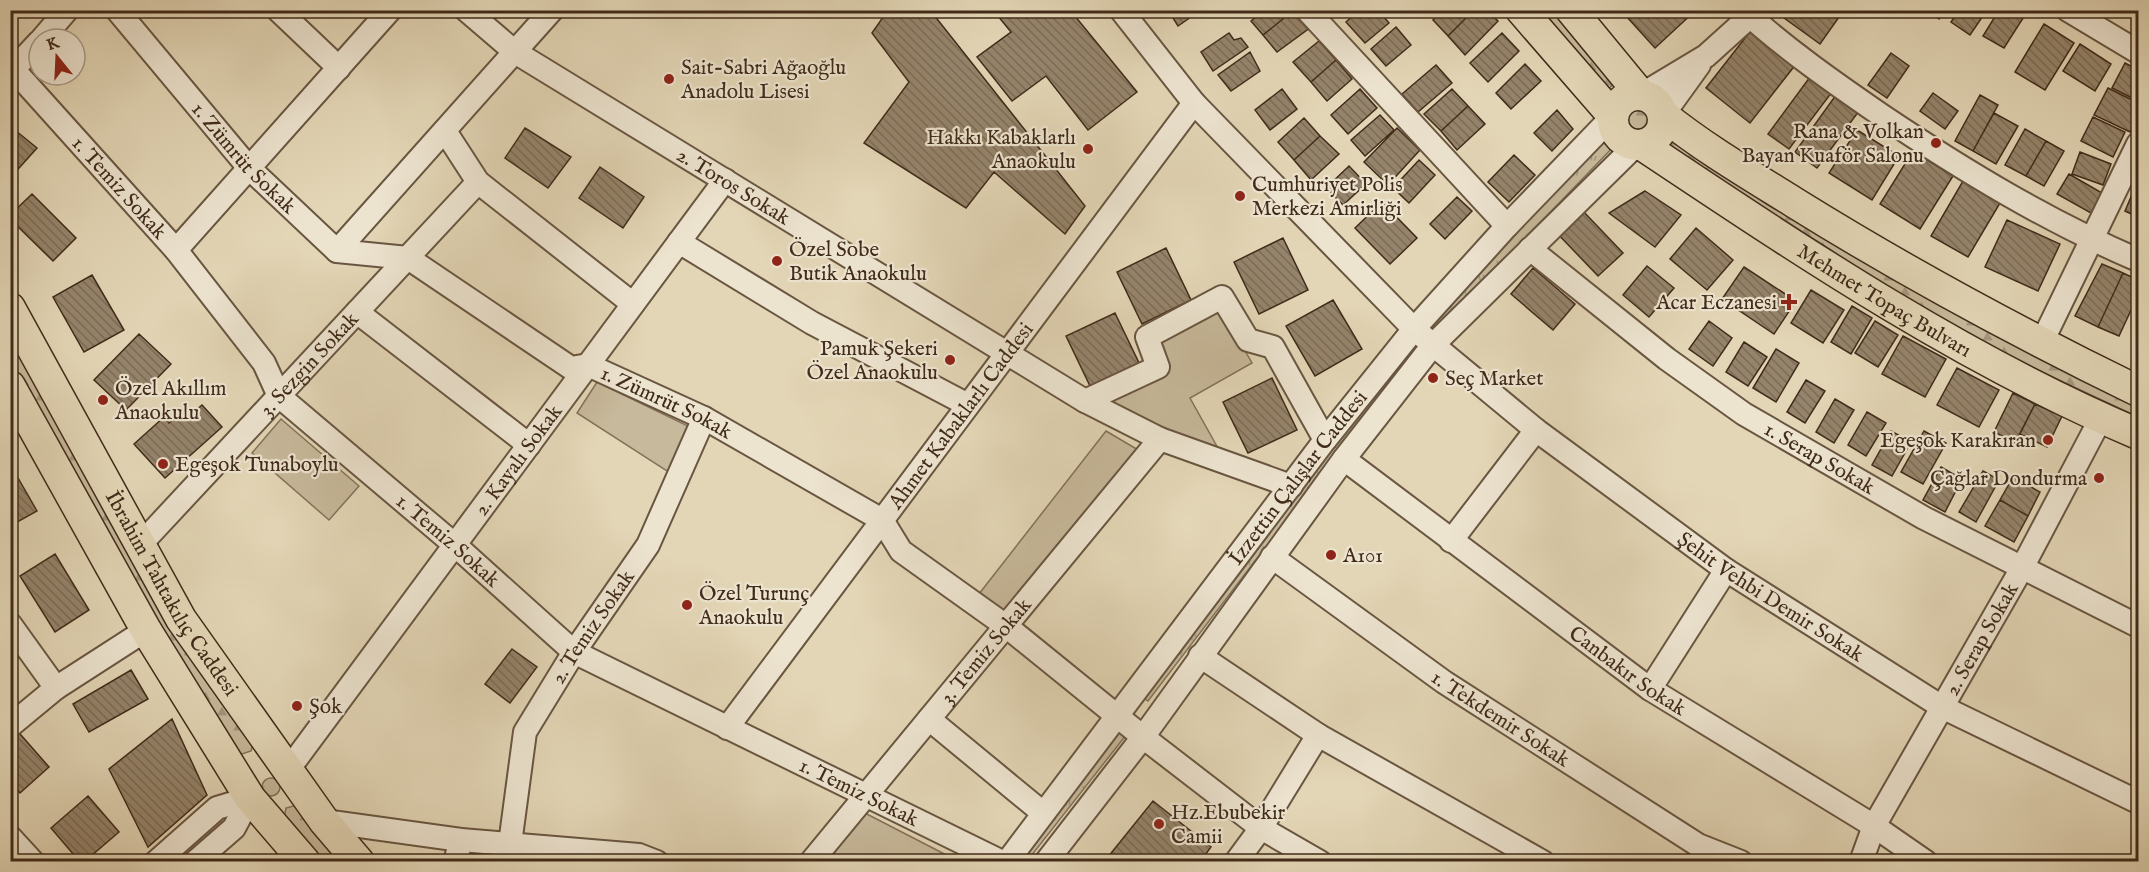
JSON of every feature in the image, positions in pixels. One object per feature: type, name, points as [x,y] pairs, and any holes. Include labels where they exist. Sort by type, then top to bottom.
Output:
[{"type":"main road","points":[[1521,10],[1613,116]]},
{"type":"main road","points":[[1571,10],[1641,95],[1655,102],[1663,115],[1662,126],[1657,137],[1639,145],[1621,139],[1613,124],[1613,116],[1623,100],[1641,95]]},
{"type":"main road","name":"Mehmet Topaç Bulvarı","points":[[1663,115],[1695,141],[1860,243],[2041,344],[2139,391]]},
{"type":"main road","name":"Mehmet Topaç Bulvarı","points":[[1639,145],[1817,261],[2003,371],[2139,434]]},
{"type":"main road","name":"İbrahim Tahtakılıç Caddesi","points":[[10,308],[139,546],[181,618],[324,821],[359,861]]},
{"type":"main road","name":"İbrahim Tahtakılıç Caddesi","points":[[10,387],[146,630],[250,798],[305,861]]},
{"type":"main road","points":[[250,798],[249,777],[259,765],[275,762],[288,770]]},
{"type":"street","points":[[52,27],[67,10]]},
{"type":"street","name":"1. Zümrüt Sokak","points":[[117,10],[249,168],[338,251],[408,258],[571,368],[588,364],[704,418],[882,520],[901,551],[1006,626],[1143,737],[1261,828],[1320,861]]},
{"type":"street","points":[[278,10],[339,68]]},
{"type":"street","points":[[176,249],[390,10]]},
{"type":"street","name":"2. Toros Sokak","points":[[466,10],[515,52],[1085,401],[1160,439],[1291,486]]},
{"type":"street","points":[[338,251],[552,10]]},
{"type":"street","points":[[1121,10],[1194,103],[1414,329]]},
{"type":"street","points":[[1307,10],[1507,226]]},
{"type":"street","points":[[2068,10],[2138,50]]},
{"type":"street","points":[[1663,115],[1706,56],[1750,13],[1813,67],[1958,167],[2092,240],[2139,260]]},
{"type":"street","points":[[12,71],[27,54]]},
{"type":"street","points":[[1641,95],[1706,56]]},
{"type":"street","name":"1. Temiz Sokak","points":[[12,71],[176,249],[264,363],[279,396],[455,545],[574,652],[1002,861]]},
{"type":"street","name":"Ahmet Kabaklarlı Caddesi","points":[[727,728],[1194,103]]},
{"type":"street","name":"İzzettin Çalışlar Caddesi","points":[[1007,861],[1325,440],[1414,329],[1507,226],[1613,116]]},
{"type":"street","points":[[444,131],[478,182],[633,304]]},
{"type":"street","points":[[2041,344],[2139,144]]},
{"type":"street","name":"İzzettin Çalışlar Caddesi","points":[[1046,861],[1143,737],[1344,459],[1433,345],[1639,145]]},
{"type":"street","name":"2. Kayalı Sokak","points":[[288,770],[724,180]]},
{"type":"street","name":"3. Sezgin Sokak","points":[[139,546],[478,182]]},
{"type":"street","points":[[679,242],[812,323],[968,405]]},
{"type":"street","name":"1. Serap Sokak","points":[[1530,249],[1667,359],[1744,414],[1924,518],[2139,626]]},
{"type":"street","points":[[1085,401],[1158,367],[1147,337],[1222,297],[1248,340],[1273,346],[1325,440]]},
{"type":"street","points":[[357,312],[529,445]]},
{"type":"street","name":"Şehit Vehbi Demir Sokak","points":[[1414,329],[1536,430],[1726,570],[1942,707],[2139,801]]},
{"type":"street","name":"2. Temiz Sokak","points":[[510,844],[525,732],[574,652],[648,545],[704,418]]},
{"type":"street","name":"2. Serap Sokak","points":[[1862,861],[1874,826],[2022,568],[2101,418]]},
{"type":"street","points":[[1451,541],[1536,430]]},
{"type":"street","name":"3. Temiz Sokak","points":[[811,861],[1160,439]]},
{"type":"street","name":"Canbakır Sokak","points":[[1344,459],[1650,689],[1874,826],[1926,861]]},
{"type":"street","name":"1. Tekdemir Sokak","points":[[1272,557],[1444,681],[1698,845],[1729,860]]},
{"type":"street","points":[[1650,689],[1726,570]]},
{"type":"street","points":[[10,624],[56,688]]},
{"type":"street","points":[[10,726],[56,688],[146,630]]},
{"type":"street","points":[[1200,656],[1318,735],[1543,861]]},
{"type":"street","points":[[929,719],[1043,813]]},
{"type":"street","points":[[1236,861],[1261,828],[1318,735]]},
{"type":"street","points":[[156,861],[217,808],[250,798]]},
{"type":"street","points":[[195,861],[234,828],[250,798]]},
{"type":"street","points":[[324,821],[458,851],[510,844],[639,855],[657,861]]},
{"type":"street","points":[[10,837],[33,861]]},
{"type":"green space","points":[[1533,11],[1555,11],[1617,81],[1604,93]]},
{"type":"green space","points":[[1638,109],[1645,112],[1648,119],[1645,126],[1638,129],[1631,126],[1628,119],[1631,112]]},
{"type":"green space","points":[[1667,131],[2138,400],[2138,417],[2012,358],[1838,259],[1659,144]]},
{"type":"green space","points":[[1607,134],[1617,143],[1434,333],[1426,326]]},
{"type":"green space","points":[[1221,309],[1252,363],[1190,398],[1219,450],[1118,410],[1111,395],[1168,369],[1156,343]]},
{"type":"green space","points":[[10,332],[253,745],[251,751],[242,754],[238,751],[117,560],[11,368]]},
{"type":"green space","points":[[1405,350],[1413,354],[1148,701],[1142,697]]},
{"type":"green space","points":[[597,382],[690,427],[670,473],[577,413]]},
{"type":"green space","points":[[281,419],[359,486],[329,520],[252,453]]},
{"type":"green space","points":[[1106,431],[1140,451],[1009,619],[979,594]]},
{"type":"green space","points":[[1123,727],[1130,730],[1031,856],[1024,852]]},
{"type":"green space","points":[[271,778],[277,781],[280,787],[277,793],[271,796],[265,793],[262,787],[265,781]]},
{"type":"green space","points":[[297,805],[340,861],[320,861],[284,818],[286,808]]},
{"type":"green space","points":[[861,811],[958,861],[823,862]]},
{"type":"green space","points":[[220,820],[224,823],[180,861],[173,862]]},
{"type":"building","points":[[888,10],[930,10],[1085,206],[1065,234],[994,172],[966,208],[864,143],[909,82],[872,33]]},
{"type":"building","points":[[993,10],[1070,10],[1137,92],[1088,130],[1046,76],[1012,101],[977,57],[1011,32]]},
{"type":"building","points":[[1168,10],[1201,10],[1178,26]]},
{"type":"building","points":[[1264,10],[1294,10],[1263,35],[1251,21]]},
{"type":"building","points":[[1297,10],[1311,27],[1277,52],[1263,35]]},
{"type":"building","points":[[1359,10],[1378,10],[1389,23],[1365,43],[1346,22]]},
{"type":"building","points":[[1442,10],[1474,10],[1448,36],[1433,20]]},
{"type":"building","points":[[1474,10],[1487,10],[1498,21],[1465,55],[1448,36]]},
{"type":"building","points":[[1632,10],[1696,10],[1655,48],[1626,16]]},
{"type":"building","points":[[1783,10],[1844,10],[1820,44],[1780,15]]},
{"type":"building","points":[[1927,10],[1946,10],[1939,19]]},
{"type":"building","points":[[1959,10],[1987,10],[1970,35],[1951,22]]},
{"type":"building","points":[[1999,10],[2017,10],[2025,15],[2004,48],[1983,36]]},
{"type":"building","points":[[2044,24],[2074,43],[2045,90],[2015,72]]},
{"type":"building","points":[[1396,27],[1411,45],[1386,66],[1371,49]]},
{"type":"building","points":[[1752,29],[1796,64],[1750,123],[1706,88]]},
{"type":"building","points":[[1229,33],[1234,40],[1241,38],[1248,47],[1213,71],[1201,52]]},
{"type":"building","points":[[1502,33],[1519,51],[1488,82],[1470,63]]},
{"type":"building","points":[[1319,41],[1336,60],[1311,82],[1293,62]]},
{"type":"building","points":[[2080,44],[2111,64],[2095,91],[2063,71]]},
{"type":"building","points":[[1250,52],[1260,71],[1231,91],[1218,75]]},
{"type":"building","points":[[1891,53],[1909,66],[1887,98],[1868,85]]},
{"type":"building","points":[[1336,60],[1352,79],[1327,101],[1311,82]]},
{"type":"building","points":[[2125,63],[2138,70],[2138,101],[2112,88]]},
{"type":"building","points":[[1525,64],[1541,81],[1511,109],[1496,93]]},
{"type":"building","points":[[1436,65],[1452,83],[1418,112],[1402,94]]},
{"type":"building","points":[[1810,77],[1832,92],[1789,149],[1768,134]]},
{"type":"building","points":[[2108,88],[2138,103],[2138,116],[2130,132],[2094,115]]},
{"type":"building","points":[[1282,89],[1297,109],[1270,130],[1255,110]]},
{"type":"building","points":[[1360,89],[1377,108],[1348,134],[1331,115]]},
{"type":"building","points":[[1452,89],[1468,106],[1441,131],[1424,114]]},
{"type":"building","points":[[1933,93],[1958,111],[1945,129],[1920,111]]},
{"type":"building","points":[[1836,95],[1859,111],[1817,168],[1795,152]]},
{"type":"building","points":[[1980,95],[1998,105],[1973,151],[1955,141]]},
{"type":"building","points":[[1468,106],[1485,124],[1457,150],[1441,131]]},
{"type":"building","points":[[1557,110],[1573,129],[1552,151],[1534,133]]},
{"type":"building","points":[[1994,113],[2018,126],[1996,164],[1973,151]]},
{"type":"building","points":[[1380,115],[1394,130],[1365,156],[1351,140]]},
{"type":"building","points":[[2093,117],[2125,132],[2113,157],[2081,141]]},
{"type":"building","points":[[1304,118],[1320,136],[1294,160],[1278,142]]},
{"type":"building","points":[[10,126],[37,148],[10,178]]},
{"type":"building","points":[[525,128],[571,157],[548,188],[505,158]]},
{"type":"building","points":[[1397,128],[1420,150],[1388,185],[1364,162]]},
{"type":"building","points":[[2025,129],[2046,141],[2026,176],[2005,165]]},
{"type":"building","points":[[1857,130],[1899,156],[1872,200],[1829,173]]},
{"type":"building","points":[[1320,136],[1339,154],[1311,180],[1294,160]]},
{"type":"building","points":[[2046,141],[2064,151],[2044,186],[2026,176]]},
{"type":"building","points":[[1913,151],[1953,176],[1920,229],[1880,204]]},
{"type":"building","points":[[2080,152],[2111,164],[2103,185],[2072,174]]},
{"type":"building","points":[[1514,155],[1535,175],[1509,202],[1488,182]]},
{"type":"building","points":[[1419,160],[1435,175],[1409,203],[1393,188]]},
{"type":"building","points":[[1349,166],[1366,184],[1343,205],[1326,188]]},
{"type":"building","points":[[600,167],[644,197],[623,228],[579,198]]},
{"type":"building","points":[[2069,174],[2102,193],[2091,213],[2057,194]]},
{"type":"building","points":[[2138,180],[2138,217],[2125,211]]},
{"type":"building","points":[[1963,181],[2000,203],[1968,257],[1931,236]]},
{"type":"building","points":[[1645,191],[1681,215],[1655,247],[1609,213]]},
{"type":"building","points":[[32,194],[76,238],[53,261],[10,219],[10,215]]},
{"type":"building","points":[[1457,197],[1472,211],[1445,239],[1430,224]]},
{"type":"building","points":[[1382,202],[1417,238],[1390,264],[1355,228]]},
{"type":"building","points":[[1580,208],[1623,253],[1598,276],[1555,231]]},
{"type":"building","points":[[2007,220],[2060,244],[2038,291],[1985,267]]},
{"type":"building","points":[[1696,228],[1733,260],[1707,290],[1670,259]]},
{"type":"building","points":[[1283,238],[1308,290],[1259,314],[1234,262]]},
{"type":"building","points":[[1166,248],[1191,300],[1142,324],[1117,272]]},
{"type":"building","points":[[2102,264],[2123,273],[2098,327],[2075,316]]},
{"type":"building","points":[[1647,266],[1674,288],[1649,317],[1623,295]]},
{"type":"building","points":[[1744,267],[1796,301],[1774,334],[1722,299]]},
{"type":"building","points":[[1533,268],[1575,304],[1553,330],[1511,294]]},
{"type":"building","points":[[2123,273],[2138,280],[2138,295],[2119,336],[2098,327]]},
{"type":"building","points":[[92,275],[124,330],[84,352],[53,297]]},
{"type":"building","points":[[1811,290],[1844,310],[1823,343],[1791,323]]},
{"type":"building","points":[[1333,300],[1362,349],[1315,376],[1286,326]]},
{"type":"building","points":[[1852,306],[1872,318],[1851,354],[1831,342]]},
{"type":"building","points":[[1115,313],[1140,365],[1091,388],[1066,336]]},
{"type":"building","points":[[1709,321],[1732,338],[1713,366],[1689,349]]},
{"type":"building","points":[[1875,321],[1898,335],[1878,367],[1855,353]]},
{"type":"building","points":[[139,334],[171,364],[126,410],[94,380]]},
{"type":"building","points":[[1903,336],[1946,359],[1925,397],[1882,374]]},
{"type":"building","points":[[1744,342],[1767,357],[1748,386],[1726,372]]},
{"type":"building","points":[[1776,349],[1799,363],[1776,402],[1753,388]]},
{"type":"building","points":[[1957,368],[1999,390],[1979,427],[1937,405]]},
{"type":"building","points":[[1272,378],[1297,430],[1248,453],[1223,402]]},
{"type":"building","points":[[1806,380],[1825,391],[1805,423],[1787,412]]},
{"type":"building","points":[[2013,393],[2035,404],[2015,443],[1994,432]]},
{"type":"building","points":[[1835,399],[1854,410],[1834,443],[1816,432]]},
{"type":"building","points":[[2035,404],[2062,416],[2047,447],[2020,434]]},
{"type":"building","points":[[202,405],[222,427],[165,478],[134,444],[164,417],[169,423],[184,410],[189,416]]},
{"type":"building","points":[[1867,412],[1886,423],[1866,456],[1848,445]]},
{"type":"building","points":[[1891,431],[1911,442],[1892,476],[1872,465]]},
{"type":"building","points":[[1924,431],[1946,443],[1923,484],[1901,472]]},
{"type":"building","points":[[10,464],[37,511],[10,526]]},
{"type":"building","points":[[1941,467],[1962,479],[1945,512],[1923,500]]},
{"type":"building","points":[[1983,471],[1999,480],[1976,522],[1959,512]]},
{"type":"building","points":[[2013,477],[2040,492],[2028,516],[2000,500]]},
{"type":"building","points":[[2000,500],[2028,516],[2014,542],[1985,526]]},
{"type":"building","points":[[55,554],[89,610],[55,632],[20,576]]},
{"type":"building","points":[[512,649],[537,667],[510,703],[485,684]]},
{"type":"building","points":[[131,670],[148,699],[89,732],[73,704]]},
{"type":"building","points":[[172,719],[207,795],[148,847],[109,769]]},
{"type":"building","points":[[14,727],[49,767],[20,793],[10,781],[10,729]]},
{"type":"building","points":[[88,796],[119,832],[84,862],[80,862],[51,828]]},
{"type":"building","name":"Hz.Ebubekir Camii","points":[[1153,801],[1211,847],[1200,862],[1114,862],[1108,857]]},
{"type":"place","name":"Sait-Sabri Ağaoğlu Anadolu Lisesi","points":[[669,79]]},
{"type":"place","name":"Rana & Volkan Bayan Kuaför Salonu","points":[[1936,143]]},
{"type":"place","name":"Hakkı Kabaklarlı Anaokulu","points":[[1088,149]]},
{"type":"place","name":"Cumhuriyet Polis Merkezi Amirliği","points":[[1240,196]]},
{"type":"place","name":"Özel Sobe Butik Anaokulu","points":[[777,261]]},
{"type":"place","name":"Acar Eczanesi","points":[[1789,302]]},
{"type":"place","name":"Pamuk Şekeri Özel Anaokulu","points":[[950,360]]},
{"type":"place","name":"Seç Market","points":[[1433,378]]},
{"type":"place","name":"Özel Akıllım Anaokulu","points":[[103,400]]},
{"type":"place","name":"Egeşok Karakıran","points":[[2048,440]]},
{"type":"place","name":"Egeşok Tunaboylu","points":[[163,464]]},
{"type":"place","name":"Çağlar Dondurma","points":[[2099,478]]},
{"type":"place","name":"A101","points":[[1331,555]]},
{"type":"place","name":"Özel Turunç Anaokulu","points":[[687,605]]},
{"type":"place","name":"Şok","points":[[297,706]]},
{"type":"place","name":"Hz.Ebubekir Camii","points":[[1159,824]]}]
